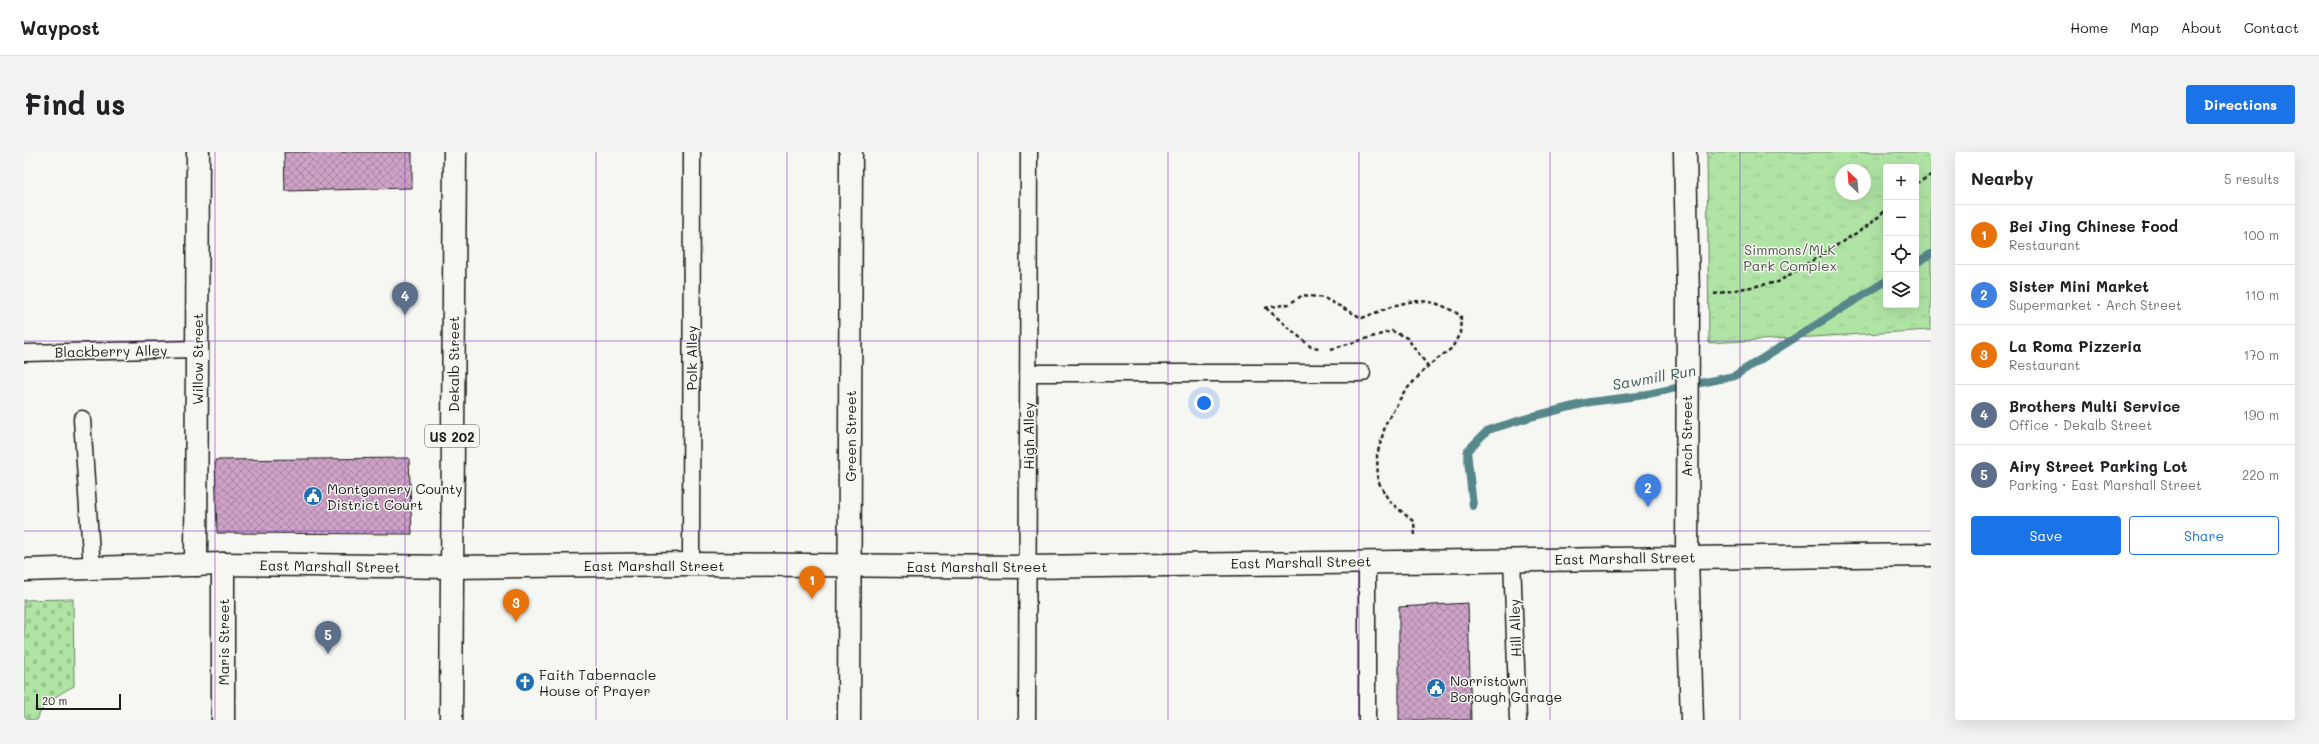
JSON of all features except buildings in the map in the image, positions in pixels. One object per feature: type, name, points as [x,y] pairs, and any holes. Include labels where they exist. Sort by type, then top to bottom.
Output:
[{"type":"main road","name":"Willow Street","points":[[196,565],[198,152]]},
{"type":"main road","name":"Dekalb Street","points":[[451,720],[454,152]]},
{"type":"main road","name":"Green Street","points":[[849,720],[851,152]]},
{"type":"main road","name":"Arch Street","points":[[1685,152],[1688,297],[1686,430],[1687,558],[1692,720]]},
{"type":"main road","name":"East Marshall Street","points":[[24,570],[223,564],[452,567],[691,564],[1028,567],[1512,559],[1931,555]]},
{"type":"main road","name":"Maris Street","points":[[223,564],[223,720]]},
{"type":"lane","name":"Polk Alley","points":[[691,564],[692,152]]},
{"type":"lane","name":"High Alley","points":[[1027,720],[1028,152]]},
{"type":"lane","name":"Blackberry Alley","points":[[24,353],[197,349]]},
{"type":"lane","points":[[1028,374],[1362,373]]},
{"type":"lane","points":[[82,419],[92,569]]},
{"type":"lane","name":"Hill Alley","points":[[1512,559],[1518,720]]},
{"type":"lane","points":[[1367,561],[1368,720]]},
{"type":"path","points":[[1919,182],[1931,175]]},
{"type":"path","points":[[1688,297],[1778,282],[1869,225],[1883,213]]},
{"type":"path","points":[[1322,349],[1311,347],[1265,308],[1289,304],[1304,295],[1324,298],[1362,318],[1419,300],[1444,304],[1461,316],[1460,333],[1452,348],[1428,366],[1404,392],[1386,423],[1377,455],[1378,481],[1389,502],[1414,522],[1418,561]]},
{"type":"path","points":[[1328,350],[1392,331],[1407,338],[1428,366]]},
{"type":"green space","name":"Simmons/MLK Park Complex","points":[[1707,152],[1931,152],[1931,330],[1709,343]]},
{"type":"green space","points":[[73,599],[74,686],[47,704],[39,714],[37,720],[24,720],[24,600]]},
{"type":"waterway","name":"Sawmill Run","points":[[1919,261],[1931,254]]},
{"type":"waterway","name":"Sawmill Run","points":[[1473,506],[1467,451],[1488,430],[1534,416],[1590,402],[1638,396],[1734,376],[1883,283]]},
{"type":"place","name":"Brothers Multi Service","points":[[405,315]]},
{"type":"place","name":"Montgomery County District Court","points":[[313,496]]},
{"type":"place","name":"Sister Mini Market","points":[[1648,507]]},
{"type":"place","name":"Bei Jing Chinese Food","points":[[812,599]]},
{"type":"place","name":"La Roma Pizzeria","points":[[516,622]]},
{"type":"place","name":"Airy Street Parking Lot","points":[[328,654]]},
{"type":"place","name":"Faith Tabernacle House of Prayer","points":[[525,682]]},
{"type":"place","name":"Norristown Borough Garage","points":[[1436,688]]}]
